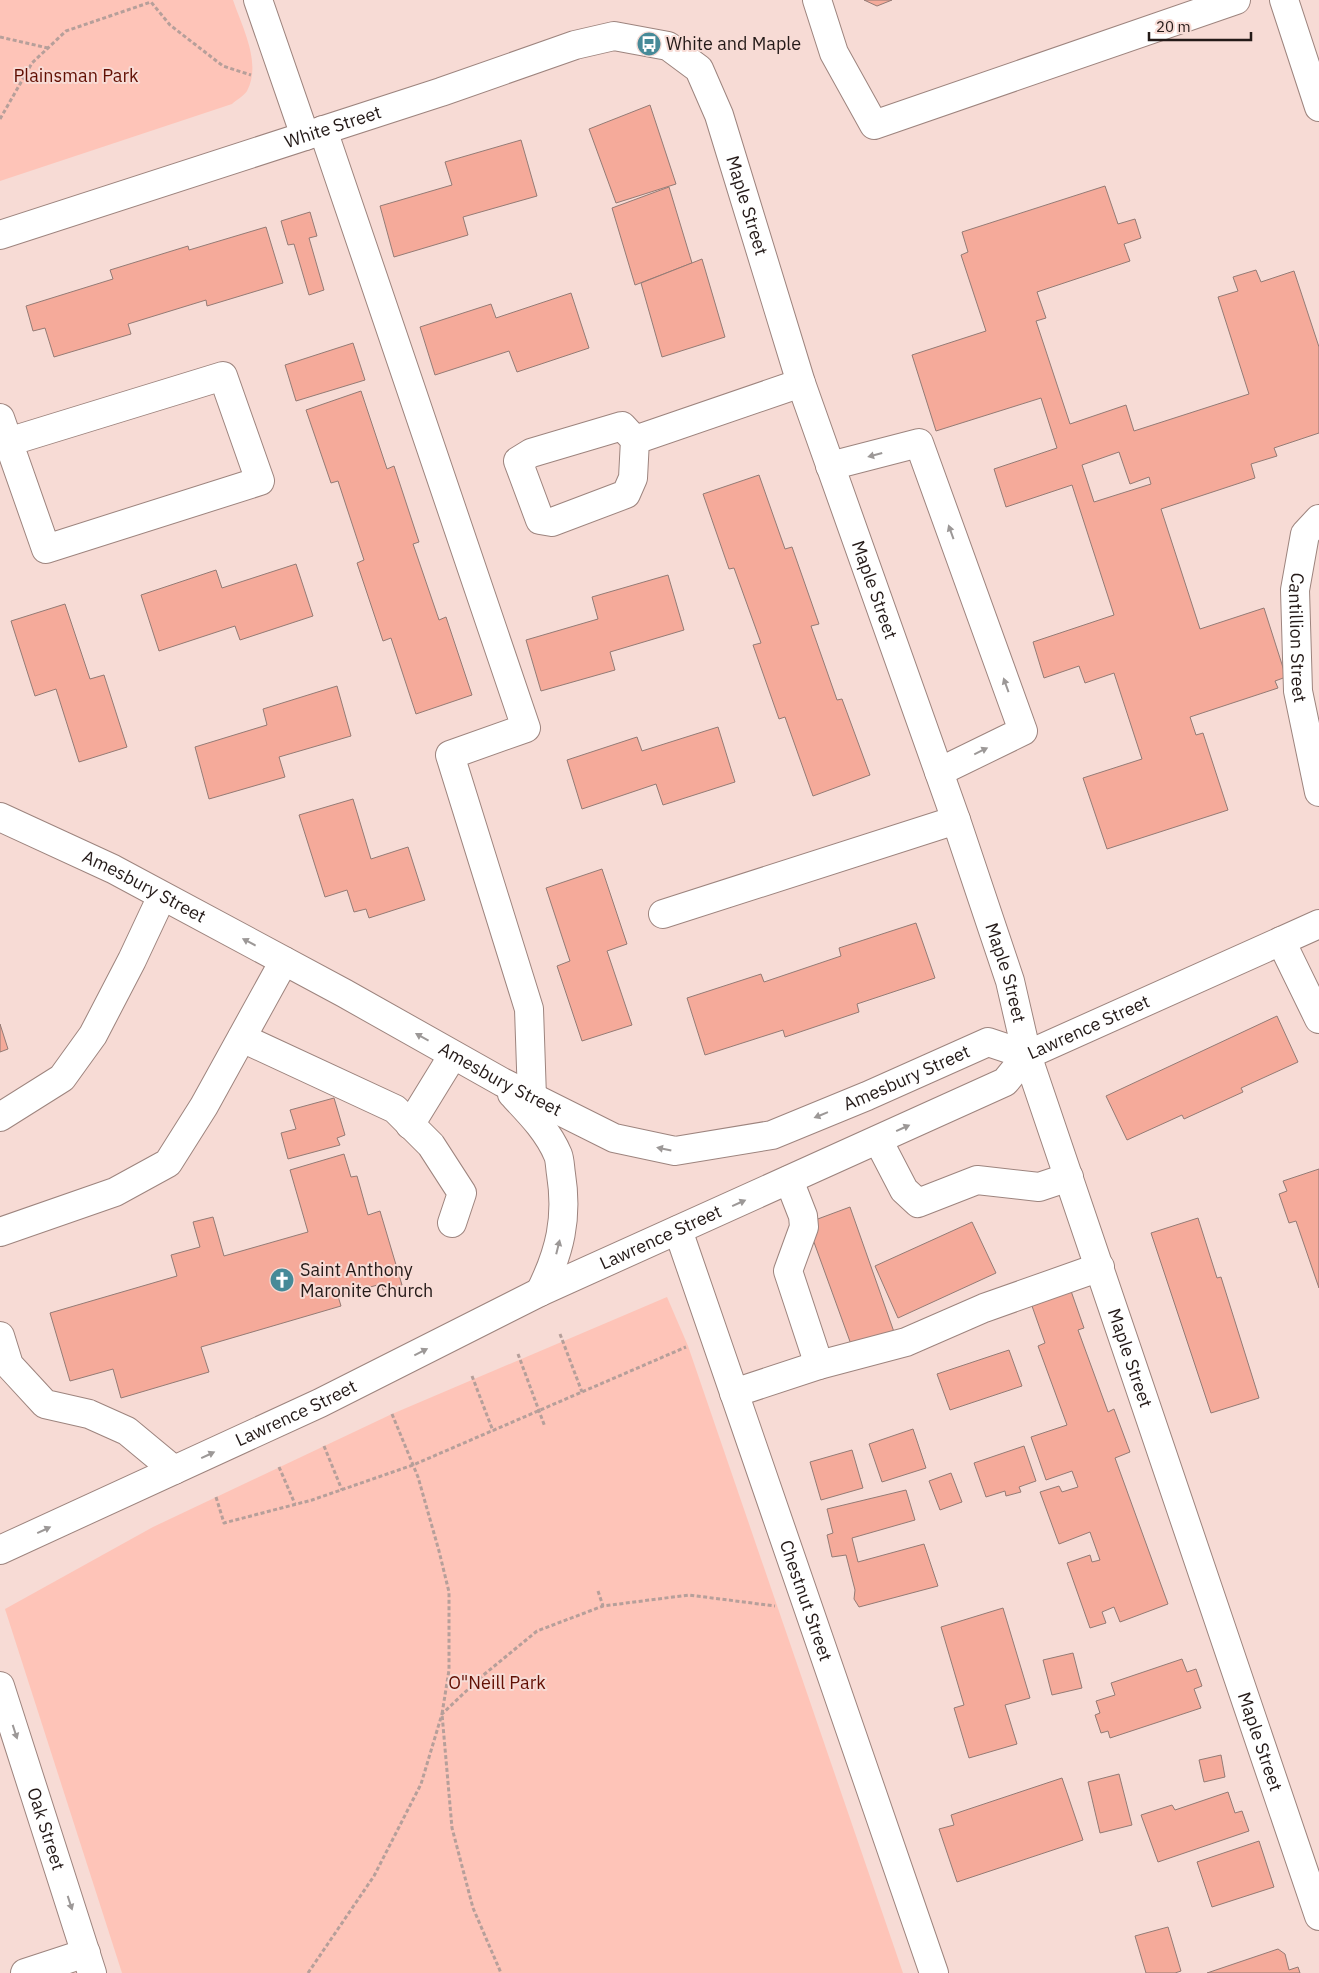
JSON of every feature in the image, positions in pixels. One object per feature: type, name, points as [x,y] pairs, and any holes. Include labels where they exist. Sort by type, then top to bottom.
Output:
[{"type":"street","points":[[258,0],[314,133],[526,728],[450,755],[529,1009],[532,1097]]},
{"type":"street","points":[[817,0],[834,53],[874,125],[1236,0]]},
{"type":"street","points":[[1284,0],[1319,107]]},
{"type":"street","name":"White Street","points":[[0,235],[314,133],[575,45],[614,36],[668,46]]},
{"type":"street","name":"Maple Street","points":[[668,46],[699,69],[719,116],[801,383],[956,820],[1010,981],[1028,1055],[1319,1916]]},
{"type":"street","points":[[223,376],[260,482],[46,549],[4,430],[223,376]]},
{"type":"street","points":[[635,440],[801,383]]},
{"type":"street","points":[[830,466],[919,443],[1020,722],[1023,731],[939,772]]},
{"type":"street","name":"Cantillion Street","points":[[1319,519],[1305,534],[1295,590],[1298,691],[1319,792]]},
{"type":"street","name":"Amesbury Street","points":[[0,817],[113,870],[284,961],[502,1082],[614,1138],[675,1151],[772,1135],[867,1096],[988,1042],[1028,1055]]},
{"type":"street","points":[[663,914],[956,820]]},
{"type":"street","points":[[0,1117],[62,1078],[93,1035],[132,960],[162,896]]},
{"type":"street","name":"Lawrence Street","points":[[0,1550],[320,1403],[540,1292],[1005,1082],[1028,1055],[1319,924]]},
{"type":"street","points":[[1281,941],[1319,1019]]},
{"type":"street","points":[[0,1232],[115,1192],[168,1163],[204,1106],[284,961]]},
{"type":"street","points":[[242,1038],[395,1110],[431,1145],[462,1193],[452,1223]]},
{"type":"street","points":[[410,1125],[454,1055]]},
{"type":"street","points":[[502,1082],[538,1122],[558,1155],[564,1194],[562,1234],[554,1265],[540,1292]]},
{"type":"street","points":[[878,1140],[904,1190],[918,1203],[977,1180],[1039,1187],[1069,1177]]},
{"type":"street","points":[[789,1180],[803,1216],[804,1228],[788,1271],[819,1365]]},
{"type":"street","name":"Chestnut Street","points":[[678,1230],[934,1973]]},
{"type":"street","points":[[734,1393],[819,1365],[906,1342],[984,1308],[1100,1267]]},
{"type":"street","points":[[0,1336],[10,1365],[45,1404],[89,1414],[126,1431],[174,1470]]},
{"type":"street","name":"Oak Street","points":[[0,1686],[89,1963]]},
{"type":"street","points":[[25,1973],[89,1963]]},
{"type":"path","points":[[0,119],[32,63],[66,31],[151,1],[170,25],[223,66],[252,75]]},
{"type":"path","points":[[0,37],[48,48]]},
{"type":"path","points":[[560,1334],[582,1392]]},
{"type":"path","points":[[216,1497],[224,1523],[342,1490],[413,1466],[688,1346]]},
{"type":"path","points":[[518,1354],[545,1427]]},
{"type":"path","points":[[472,1376],[493,1431]]},
{"type":"path","points":[[308,1973],[374,1876],[421,1784],[442,1714],[449,1670],[448,1592],[439,1551],[413,1466],[392,1414]]},
{"type":"path","points":[[324,1446],[342,1490]]},
{"type":"path","points":[[279,1467],[295,1504]]},
{"type":"path","points":[[598,1591],[603,1606]]},
{"type":"path","points":[[442,1714],[481,1677],[537,1631],[603,1606],[689,1595],[778,1607]]},
{"type":"path","points":[[442,1714],[452,1828],[474,1908],[501,1973]]},
{"type":"green space","name":"Plainsman Park","points":[[0,0],[233,0],[252,57],[251,80],[246,93],[232,104],[0,181]]},
{"type":"green space","name":"O\"Neill Park","points":[[667,1297],[688,1346],[903,1973],[122,1973],[5,1609],[153,1527],[392,1414]]},
{"type":"building","points":[[864,0],[892,0],[877,6]]},
{"type":"building","points":[[650,105],[676,184],[616,203],[589,129]]},
{"type":"building","points":[[521,140],[537,196],[463,217],[468,235],[394,257],[380,206],[452,185],[445,162]]},
{"type":"building","points":[[1105,186],[1118,224],[1135,219],[1141,238],[1124,244],[1130,261],[1037,292],[1046,318],[1036,321],[1070,424],[1126,405],[1134,431],[1249,394],[1218,297],[1238,291],[1233,277],[1256,270],[1261,282],[1294,271],[1319,347],[1319,433],[1274,448],[1277,456],[1251,464],[1255,478],[1161,509],[1200,629],[1264,608],[1286,677],[1275,681],[1278,688],[1190,717],[1196,735],[1203,733],[1228,810],[1107,849],[1083,778],[1142,759],[1114,673],[1085,683],[1079,666],[1044,678],[1033,642],[1114,615],[1072,485],[1006,507],[994,469],[1057,448],[1041,398],[936,431],[912,355],[986,331],[961,255],[968,252],[962,232]],"holes":[[[1119,452],[1130,484],[1149,477],[1151,484],[1094,502],[1082,465]]]},
{"type":"building","points":[[669,187],[692,263],[635,285],[612,208]]},
{"type":"building","points":[[310,212],[317,236],[309,238],[324,290],[309,295],[294,244],[288,245],[281,221]]},
{"type":"building","points":[[266,227],[283,283],[207,306],[206,300],[128,324],[131,334],[54,357],[45,328],[33,331],[26,306],[113,279],[110,270],[188,246],[189,250]]},
{"type":"building","points":[[702,259],[725,337],[662,357],[641,283]]},
{"type":"building","points":[[571,293],[589,348],[517,372],[509,351],[435,375],[420,327],[491,304],[496,318]]},
{"type":"building","points":[[353,343],[365,380],[296,401],[285,365]]},
{"type":"building","points":[[361,391],[387,469],[394,466],[419,542],[413,544],[439,620],[446,617],[472,695],[416,714],[391,638],[383,641],[357,563],[364,560],[338,481],[331,483],[306,410]]},
{"type":"building","points":[[759,475],[785,549],[792,547],[819,624],[811,626],[837,700],[842,699],[870,775],[813,796],[785,717],[779,719],[753,645],[761,643],[734,568],[729,569],[703,494]]},
{"type":"building","points":[[296,564],[313,616],[240,640],[235,626],[159,651],[141,595],[216,570],[222,588]]},
{"type":"building","points":[[668,575],[684,630],[610,652],[615,670],[541,691],[526,640],[598,619],[592,597]]},
{"type":"building","points":[[65,604],[90,679],[104,675],[127,747],[79,762],[56,689],[35,696],[11,621]]},
{"type":"building","points":[[337,686],[351,736],[279,757],[285,777],[209,799],[195,747],[267,725],[263,709]]},
{"type":"building","points":[[718,727],[735,782],[663,805],[656,784],[582,809],[567,760],[637,737],[642,751]]},
{"type":"building","points":[[353,799],[371,859],[408,847],[425,900],[369,918],[366,909],[354,912],[347,890],[325,897],[299,815]]},
{"type":"building","points":[[602,869],[627,944],[607,951],[632,1025],[582,1041],[557,966],[570,961],[546,888]]},
{"type":"building","points":[[916,923],[935,978],[857,1004],[859,1012],[785,1037],[783,1030],[705,1055],[687,998],[761,974],[764,982],[841,956],[839,948]]},
{"type":"building","points":[[1277,1016],[1298,1062],[1241,1088],[1243,1092],[1184,1119],[1182,1115],[1127,1140],[1106,1096]]},
{"type":"building","points":[[0,1024],[8,1049],[0,1052]]},
{"type":"building","points":[[334,1098],[345,1135],[337,1138],[340,1145],[288,1159],[281,1133],[296,1129],[290,1110]]},
{"type":"building","name":"Saint Anthony Maronite Church","points":[[344,1154],[351,1177],[357,1176],[368,1215],[380,1211],[402,1285],[383,1290],[381,1284],[338,1296],[341,1306],[201,1347],[209,1372],[121,1398],[113,1369],[70,1381],[50,1313],[177,1276],[171,1255],[200,1247],[193,1222],[213,1217],[224,1256],[308,1232],[290,1170]]},
{"type":"building","points":[[1319,1169],[1319,1288],[1296,1221],[1289,1223],[1279,1194],[1287,1191],[1283,1181]]},
{"type":"building","points":[[850,1207],[894,1332],[852,1347],[807,1223]]},
{"type":"building","points":[[1198,1218],[1217,1278],[1221,1277],[1259,1398],[1211,1413],[1151,1233]]},
{"type":"building","points":[[972,1222],[996,1273],[898,1318],[875,1266]]},
{"type":"building","points":[[1071,1291],[1084,1328],[1078,1330],[1108,1412],[1114,1409],[1130,1452],[1115,1458],[1168,1604],[1120,1622],[1114,1607],[1102,1612],[1106,1623],[1090,1628],[1067,1563],[1090,1555],[1092,1562],[1100,1560],[1090,1532],[1059,1544],[1040,1492],[1059,1486],[1062,1492],[1078,1487],[1072,1471],[1046,1480],[1031,1437],[1067,1425],[1038,1346],[1045,1343],[1032,1306]]},
{"type":"building","points":[[1009,1350],[1022,1386],[950,1410],[937,1374]]},
{"type":"building","points":[[913,1429],[926,1468],[882,1482],[869,1444]]},
{"type":"building","points":[[1024,1446],[1036,1481],[1019,1487],[1021,1492],[1006,1496],[1005,1491],[986,1497],[974,1463]]},
{"type":"building","points":[[852,1450],[863,1488],[821,1500],[810,1462]]},
{"type":"building","points":[[951,1473],[962,1502],[940,1510],[929,1481]]},
{"type":"building","points":[[906,1490],[915,1520],[852,1538],[858,1562],[924,1544],[938,1586],[859,1607],[854,1599],[855,1590],[846,1555],[832,1557],[827,1535],[833,1533],[827,1509]]},
{"type":"building","points":[[1003,1608],[1030,1698],[1005,1705],[1017,1744],[969,1758],[954,1708],[964,1705],[941,1627]]},
{"type":"building","points":[[1073,1653],[1082,1688],[1052,1695],[1043,1660]]},
{"type":"building","points":[[1182,1659],[1187,1672],[1196,1669],[1202,1686],[1194,1689],[1201,1708],[1110,1738],[1108,1731],[1101,1733],[1095,1715],[1100,1713],[1096,1701],[1115,1695],[1111,1683]]},
{"type":"building","points":[[1221,1755],[1225,1777],[1204,1782],[1199,1760]]},
{"type":"building","points":[[1119,1774],[1132,1825],[1100,1833],[1088,1782]]},
{"type":"building","points":[[1062,1778],[1083,1840],[957,1882],[939,1829],[954,1825],[951,1815]]},
{"type":"building","points":[[1228,1792],[1235,1813],[1242,1811],[1249,1831],[1158,1862],[1141,1815],[1172,1805],[1175,1810]]},
{"type":"building","points":[[1259,1841],[1274,1887],[1212,1907],[1197,1862]]},
{"type":"building","points":[[1168,1927],[1181,1971],[1175,1973],[1146,1973],[1135,1936]]},
{"type":"building","points":[[1278,1949],[1285,1954],[1289,1970],[1298,1967],[1300,1973],[1207,1973]]},
{"type":"place","name":"White and Maple","points":[[649,44]]},
{"type":"place","name":"Saint Anthony Maronite Church","points":[[282,1280]]}]
